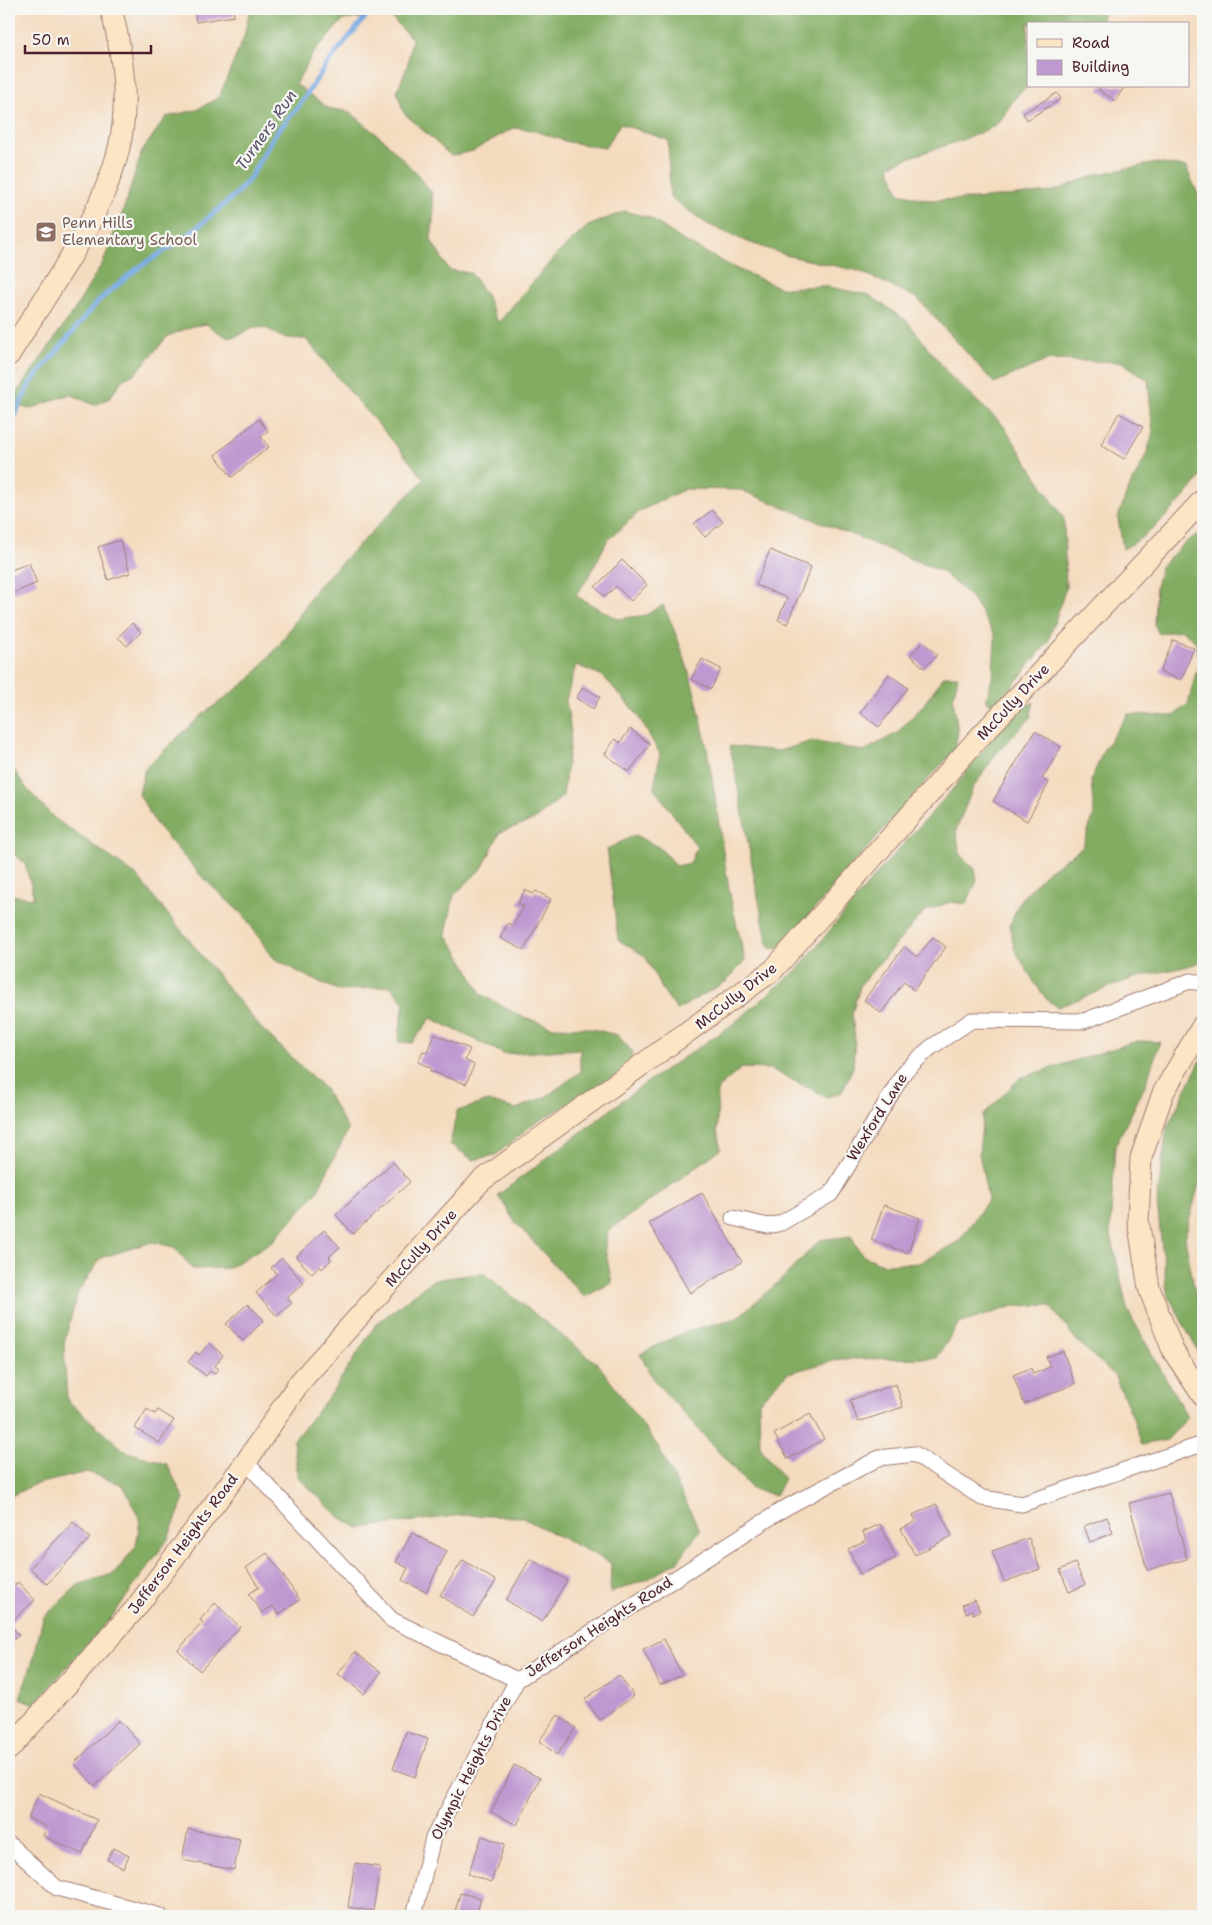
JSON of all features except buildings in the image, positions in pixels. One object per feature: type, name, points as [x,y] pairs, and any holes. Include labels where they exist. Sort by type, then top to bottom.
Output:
[{"type":"street","points":[[9,356],[90,222],[118,151],[123,104],[123,82],[117,33],[111,9]]},
{"type":"street","name":"McCully Drive","points":[[246,1462],[299,1383],[481,1181],[773,970],[974,743],[1203,500]]},
{"type":"street","name":"Wexford Lane","points":[[733,1218],[768,1226],[781,1223],[830,1194],[905,1071],[930,1048],[972,1020],[1084,1021],[1190,981],[1203,983]]},
{"type":"street","points":[[1203,1025],[1163,1093],[1141,1158],[1138,1220],[1149,1288],[1173,1351],[1203,1396]]},
{"type":"street","name":"Jefferson Heights Road","points":[[9,1750],[135,1609],[246,1462],[392,1620],[517,1680],[785,1508],[879,1458],[915,1454],[982,1498],[1022,1504],[1203,1444]]},
{"type":"street","name":"Olympic Heights Drive","points":[[414,1916],[433,1838],[517,1680]]},
{"type":"street","points":[[9,1844],[57,1888],[160,1916]]},
{"type":"green space","points":[[250,9],[1104,9],[1101,22],[1027,22],[1027,87],[1017,95],[1002,118],[994,126],[968,138],[889,166],[899,193],[928,200],[974,199],[1051,192],[1098,174],[1156,163],[1186,167],[1203,206],[1203,473],[1167,516],[1123,549],[1118,518],[1127,492],[1145,458],[1153,433],[1148,380],[1122,362],[1048,360],[994,383],[917,298],[859,271],[789,256],[745,241],[707,224],[670,197],[668,140],[620,124],[605,148],[568,142],[532,130],[513,128],[473,151],[451,156],[403,112],[397,91],[407,67],[412,39],[388,14],[343,20],[312,55],[296,84],[328,108],[350,112],[384,140],[417,174],[431,192],[434,211],[431,240],[449,270],[471,273],[486,295],[498,323],[556,255],[588,226],[625,211],[650,218],[684,241],[737,269],[781,288],[824,286],[869,295],[907,321],[951,377],[1003,425],[1064,519],[1066,588],[1048,642],[996,707],[986,700],[993,675],[995,635],[971,597],[941,571],[741,490],[685,489],[640,511],[607,541],[590,575],[576,596],[618,619],[646,615],[663,605],[678,639],[699,708],[731,898],[745,960],[727,981],[677,1010],[662,989],[645,956],[618,940],[607,849],[635,835],[660,848],[677,866],[690,863],[697,847],[654,788],[660,754],[637,714],[603,676],[576,665],[566,700],[571,732],[563,796],[534,820],[500,832],[483,867],[454,895],[446,934],[466,965],[481,994],[518,1015],[553,1027],[588,1028],[617,1035],[633,1052],[630,1067],[531,1126],[496,1155],[473,1160],[450,1144],[457,1111],[488,1101],[516,1109],[547,1096],[580,1072],[580,1049],[504,1054],[431,1018],[412,1043],[398,1042],[404,1002],[390,986],[340,991],[304,975],[272,957],[245,917],[201,876],[155,823],[139,794],[145,768],[203,714],[250,679],[280,644],[318,586],[424,479],[306,339],[282,337],[264,328],[255,328],[233,337],[218,332],[207,324],[193,326],[168,336],[136,373],[122,380],[110,398],[94,405],[70,394],[30,409],[9,404],[75,309],[103,262],[123,211],[142,151],[166,117],[196,110],[219,97],[244,37]]},
{"type":"green space","points":[[1203,531],[1203,960],[1188,966],[1135,978],[1058,1007],[1047,1000],[1014,948],[1010,925],[1020,900],[1048,871],[1082,848],[1094,814],[1091,780],[1104,749],[1128,714],[1173,716],[1188,704],[1199,660],[1196,642],[1182,630],[1159,634],[1154,624],[1156,587],[1161,566],[1187,541]]},
{"type":"green space","points":[[944,676],[958,676],[953,699],[958,732],[955,750],[907,802],[780,949],[769,948],[730,746],[779,751],[812,741],[864,751],[897,733],[924,704]]},
{"type":"green space","points":[[1034,702],[1030,718],[996,754],[973,788],[956,830],[960,855],[975,869],[977,881],[966,904],[950,902],[925,911],[861,984],[852,1013],[855,1040],[853,1067],[842,1092],[827,1097],[770,1069],[742,1068],[718,1088],[717,1131],[721,1149],[608,1231],[605,1248],[612,1283],[584,1297],[515,1222],[498,1195],[643,1085],[733,1024],[798,969],[874,877],[951,791],[1013,713]]},
{"type":"green space","points":[[9,763],[27,789],[54,818],[136,875],[260,1027],[325,1089],[348,1130],[317,1192],[272,1242],[228,1268],[193,1269],[174,1247],[152,1242],[101,1258],[78,1292],[64,1343],[67,1400],[125,1451],[167,1464],[184,1499],[168,1539],[111,1618],[34,1704],[20,1698],[33,1660],[43,1618],[78,1585],[115,1573],[136,1546],[140,1520],[123,1485],[87,1472],[33,1485],[9,1497],[9,895],[34,898],[25,863],[9,850]]},
{"type":"green space","points":[[1137,1041],[1160,1042],[1145,1086],[1115,1146],[1110,1230],[1127,1309],[1188,1418],[1167,1440],[1142,1445],[1132,1415],[1114,1375],[1078,1342],[1049,1305],[1014,1306],[958,1324],[937,1358],[841,1359],[788,1373],[759,1402],[760,1447],[784,1479],[775,1495],[752,1489],[652,1378],[640,1354],[687,1331],[737,1318],[783,1278],[820,1240],[851,1236],[862,1255],[882,1264],[919,1263],[959,1241],[988,1200],[979,1153],[983,1115],[1020,1078]]},
{"type":"green space","points":[[1203,1056],[1203,1168],[1185,1237],[1196,1298],[1203,1308],[1203,1361],[1167,1293],[1157,1203],[1167,1127]]},
{"type":"green space","points":[[483,1273],[598,1364],[657,1445],[700,1530],[678,1561],[648,1579],[610,1593],[611,1563],[521,1517],[462,1515],[359,1528],[339,1517],[298,1477],[293,1441],[331,1394],[376,1324],[433,1280]]},
{"type":"waterway","name":"Turners Run","points":[[9,428],[29,385],[99,300],[138,268],[186,237],[235,195],[250,178],[275,134],[298,107],[327,64],[372,9]]},
{"type":"place","name":"Penn Hills Elementary School","points":[[46,232]]}]
